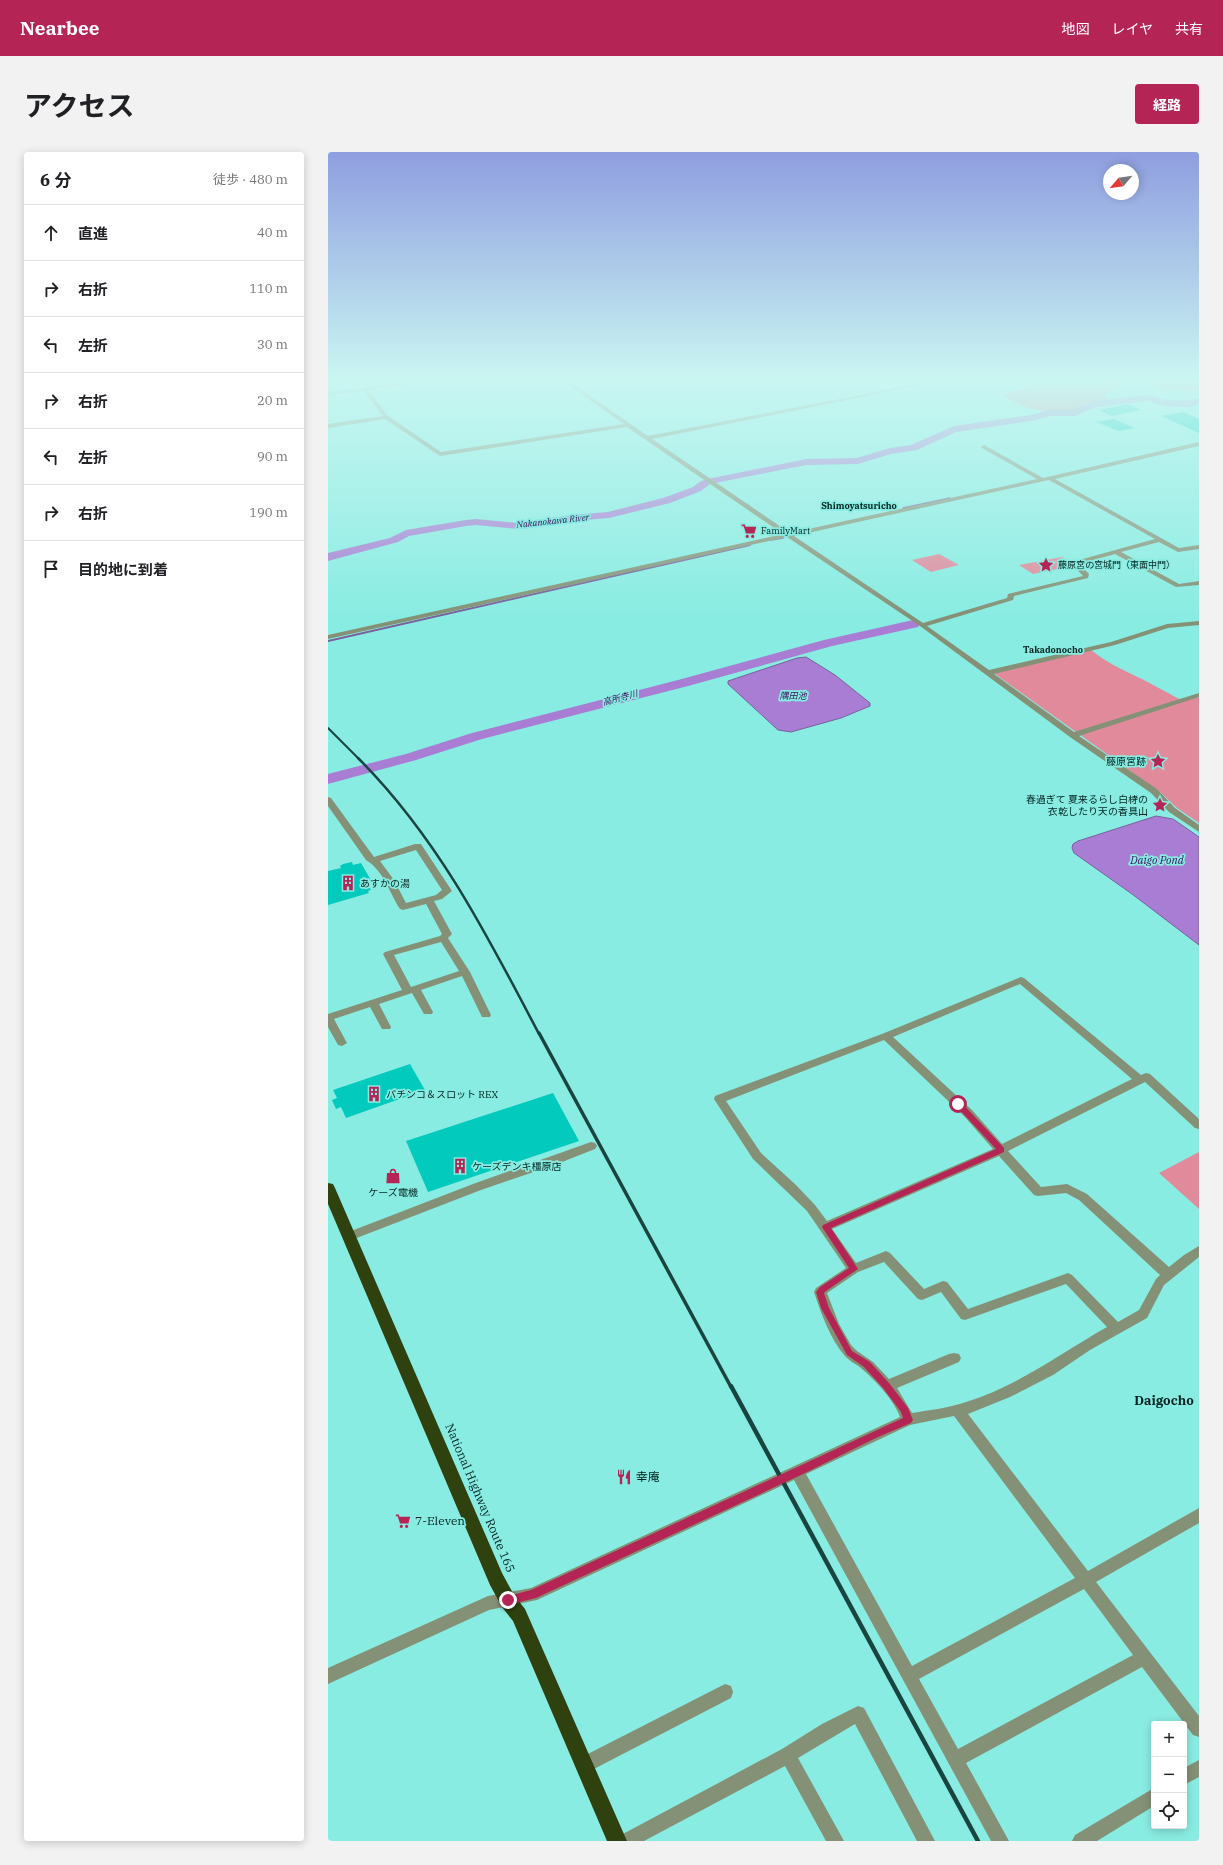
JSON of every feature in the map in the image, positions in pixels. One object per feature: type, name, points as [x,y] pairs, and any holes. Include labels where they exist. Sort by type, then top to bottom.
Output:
[{"type":"highway","name":"National Highway Route 165","points":[[328,1188],[350,1236],[496,1579],[519,1615],[617,1841]]},
{"type":"street","points":[[674,457],[787,535],[922,625],[987,673],[1154,791],[1172,810],[1199,829]]},
{"type":"street","points":[[1003,457],[1178,550],[1199,547]]},
{"type":"street","points":[[328,637],[1142,457]]},
{"type":"street","points":[[922,625],[1011,599],[1010,595],[1086,576],[1086,574],[1074,563],[1160,540]]},
{"type":"street","points":[[1116,553],[1178,586],[1199,583]]},
{"type":"street","points":[[987,673],[1112,644],[1167,626],[1195,624],[1199,629]]},
{"type":"street","points":[[1074,735],[1199,695]]},
{"type":"street","points":[[328,800],[369,858],[375,860],[418,846],[447,891],[440,897],[403,907],[390,882],[375,860]]},
{"type":"street","points":[[428,1012],[388,954],[443,938],[447,934],[429,900]]},
{"type":"street","points":[[443,938],[465,972],[486,1015]]},
{"type":"street","points":[[342,1043],[328,1018],[465,972]]},
{"type":"street","points":[[854,1269],[826,1227],[792,1188],[757,1156],[719,1099],[886,1036],[1021,980],[1140,1080]]},
{"type":"street","points":[[373,1003],[386,1027]]},
{"type":"street","points":[[886,1036],[968,1113],[1038,1192],[1067,1188],[1083,1197],[1132,1244],[1169,1275]]},
{"type":"street","points":[[826,1227],[1001,1150],[1146,1076],[1199,1125]]},
{"type":"street","points":[[350,1236],[476,1187],[553,1161],[591,1146]]},
{"type":"street","points":[[328,1676],[488,1603],[532,1595],[798,1472],[874,1434],[908,1420],[957,1410],[1005,1393],[1048,1371],[1085,1346],[1143,1314],[1160,1282],[1188,1258],[1199,1251]]},
{"type":"street","points":[[908,1420],[905,1411],[886,1386],[867,1365],[850,1353],[825,1308],[820,1292],[854,1269],[886,1256],[922,1295],[943,1286],[965,1315],[1068,1278],[1116,1328]]},
{"type":"street","points":[[886,1386],[954,1358]]},
{"type":"street","points":[[957,1410],[1199,1729]]},
{"type":"street","points":[[798,1472],[957,1759],[1000,1841]]},
{"type":"street","points":[[910,1675],[1049,1601],[1199,1515]]},
{"type":"street","points":[[957,1759],[1144,1657]]},
{"type":"street","points":[[584,1765],[724,1692]]},
{"type":"street","points":[[627,1841],[788,1755],[828,1730],[858,1714],[926,1841]]},
{"type":"street","points":[[788,1755],[835,1841]]},
{"type":"street","points":[[1187,1775],[1199,1768]]},
{"type":"street","points":[[1081,1841],[1151,1798]]},
{"type":"shaded area","points":[[939,554],[959,565],[931,572],[912,560]]},
{"type":"shaded area","name":"藤原宮の宮城門（東面中門）","points":[[1062,557],[1071,562],[1073,566],[1033,574],[1019,565]]},
{"type":"shaded area","name":"藤原宮跡","points":[[1091,650],[1115,666],[1183,701],[1199,697],[1199,823],[1177,808],[1160,792],[995,674],[996,672]]},
{"type":"shaded area","points":[[1199,1152],[1199,1209],[1159,1173]]},
{"type":"water","name":"隅田池","points":[[806,657],[835,675],[870,703],[870,706],[841,718],[791,732],[778,730],[728,684],[728,681],[797,658]]},
{"type":"water","name":"Daigo Pond","points":[[1156,816],[1173,819],[1199,837],[1199,945],[1132,894],[1074,853],[1072,848],[1073,844],[1078,841]]},
{"type":"building","name":"あすかの湯","points":[[352,862],[353,865],[361,863],[372,882],[367,884],[371,890],[368,891],[369,893],[328,905],[328,871],[341,868],[340,866],[343,864]]},
{"type":"building","name":"パチンコ＆スロット REX","points":[[410,1064],[425,1090],[346,1118],[341,1107],[336,1109],[332,1100],[337,1098],[333,1090]]},
{"type":"building","name":"ケーズデンキ橿原店","points":[[553,1093],[579,1141],[428,1192],[406,1141]]},
{"type":"waterway","name":"Nakanokawa River","points":[[712,481],[806,462],[858,461],[871,457]]},
{"type":"waterway","name":"Nakanokawa River","points":[[328,557],[394,540],[406,533],[466,523],[476,522],[518,526],[572,518],[609,515],[644,505],[666,501],[697,489],[705,483]]},
{"type":"waterway","points":[[903,508],[950,498]]},
{"type":"waterway","points":[[771,540],[783,538]]},
{"type":"waterway","points":[[328,641],[750,545]]},
{"type":"waterway","name":"高所寺川","points":[[328,779],[411,757],[477,736],[683,683],[829,643],[913,624]]},
{"type":"railway","points":[[328,728],[358,758]]},
{"type":"railway","points":[[358,758],[387,789],[437,854],[480,924],[539,1034]]},
{"type":"railway","points":[[539,1033],[731,1387]]},
{"type":"railway","points":[[731,1386],[978,1841]]},
{"type":"place","name":"FamilyMart","points":[[749,531]]},
{"type":"place","name":"藤原宮の宮城門（東面中門）","points":[[1046,565]]},
{"type":"place","name":"藤原宮跡","points":[[1158,761]]},
{"type":"place","name":"春過ぎて 夏来るらし白𣑥の 衣乾したり天の香具山","points":[[1160,805]]},
{"type":"place","name":"あすかの湯","points":[[348,883]]},
{"type":"place","name":"パチンコ＆スロット REX","points":[[374,1094]]},
{"type":"place","name":"ケーズデンキ橿原店","points":[[460,1166]]},
{"type":"place","name":"ケーズ電機","points":[[393,1176]]},
{"type":"place","name":"幸庵","points":[[624,1477]]},
{"type":"place","name":"7-Eleven","points":[[403,1521]]},
{"type":"district","name":"Shimoyatsuricho","points":[[859,506]]},
{"type":"district","name":"Takadonocho","points":[[1053,650]]},
{"type":"district","name":"Daigocho","points":[[1164,1400]]},
{"type":"route","points":[[508,1600],[532,1595],[798,1472],[874,1434],[908,1420],[905,1411],[886,1386],[867,1365],[850,1353],[825,1308],[820,1292],[854,1269],[826,1227],[1001,1150],[958,1104]]}]
